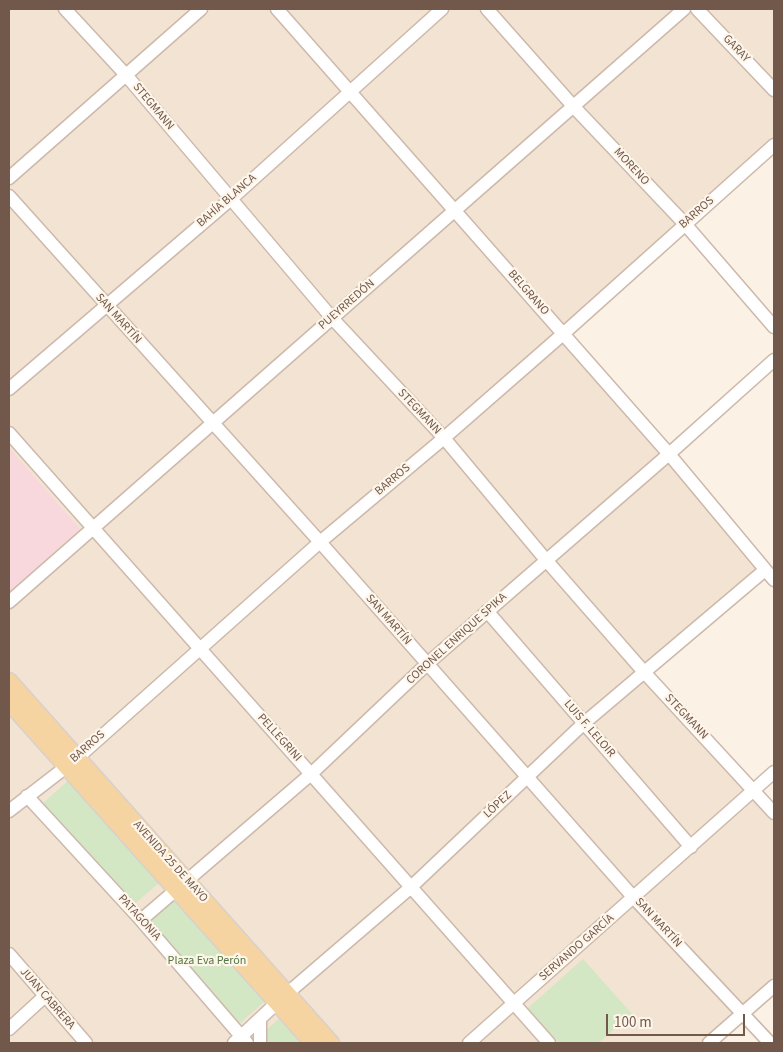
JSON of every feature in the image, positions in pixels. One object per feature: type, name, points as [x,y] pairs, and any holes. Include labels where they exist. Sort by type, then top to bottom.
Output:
[{"type":"main road","name":"AVENIDA 25 DE MAYO","points":[[9,681],[72,762],[282,999],[313,1043]]},
{"type":"main road","name":"AVENIDA 25 DE MAYO","points":[[9,702],[72,762]]},
{"type":"main road","name":"AVENIDA 25 DE MAYO","points":[[282,999],[331,1043]]},
{"type":"street","name":"STEGMANN","points":[[65,9],[126,75],[332,318],[444,438],[546,560],[644,672],[774,813]]},
{"type":"street","points":[[9,178],[201,9]]},
{"type":"street","name":"BELGRANO","points":[[277,9],[669,454],[774,580]]},
{"type":"street","name":"BAHÍA BLANCA","points":[[9,389],[230,199],[442,9]]},
{"type":"street","name":"MORENO","points":[[487,9],[573,106],[684,224],[774,327]]},
{"type":"street","name":"PUEYRREDÓN","points":[[9,602],[684,9]]},
{"type":"street","name":"GARAY","points":[[697,9],[774,90]]},
{"type":"street","name":"BARROS","points":[[9,811],[72,762],[320,542],[444,438],[563,334],[684,224],[774,146]]},
{"type":"street","name":"SAN MARTÍN","points":[[9,196],[320,542],[634,898],[770,1043]]},
{"type":"street","name":"CORONEL ENRIQUE SPIKA","points":[[142,920],[311,774],[427,664],[669,454],[774,360]]},
{"type":"street","name":"PELLEGRINI","points":[[9,433],[549,1043]]},
{"type":"street","name":"LÓPEZ","points":[[241,1041],[282,999],[410,888],[583,724],[765,570]]},
{"type":"street","name":"LUIS F. LELOIR","points":[[487,611],[691,847]]},
{"type":"street","name":"SERVANDO GARCÍA","points":[[469,1043],[774,772]]},
{"type":"street","name":"PATAGONIA","points":[[27,796],[142,920],[241,1041]]},
{"type":"street","name":"JUAN CABRERA","points":[[9,954],[86,1043]]},
{"type":"street","points":[[709,1043],[774,986]]},
{"type":"street","points":[[9,1029],[45,996]]},
{"type":"street","points":[[260,1020],[260,1043]]},
{"type":"shaded area","points":[[9,9],[774,9],[774,145],[563,334],[765,570],[644,672],[774,813],[774,986],[709,1043],[9,1043]]},
{"type":"shaded area","points":[[9,448],[80,529],[9,592]]},
{"type":"green space","points":[[70,779],[160,882],[132,906],[42,804]]},
{"type":"green space","name":"Plaza Eva Perón","points":[[176,898],[266,1000],[238,1025],[148,922]]},
{"type":"green space","points":[[583,959],[632,1014],[598,1043],[559,1043],[528,1008]]},
{"type":"green space","points":[[280,1018],[303,1043],[266,1043],[266,1030]]}]
